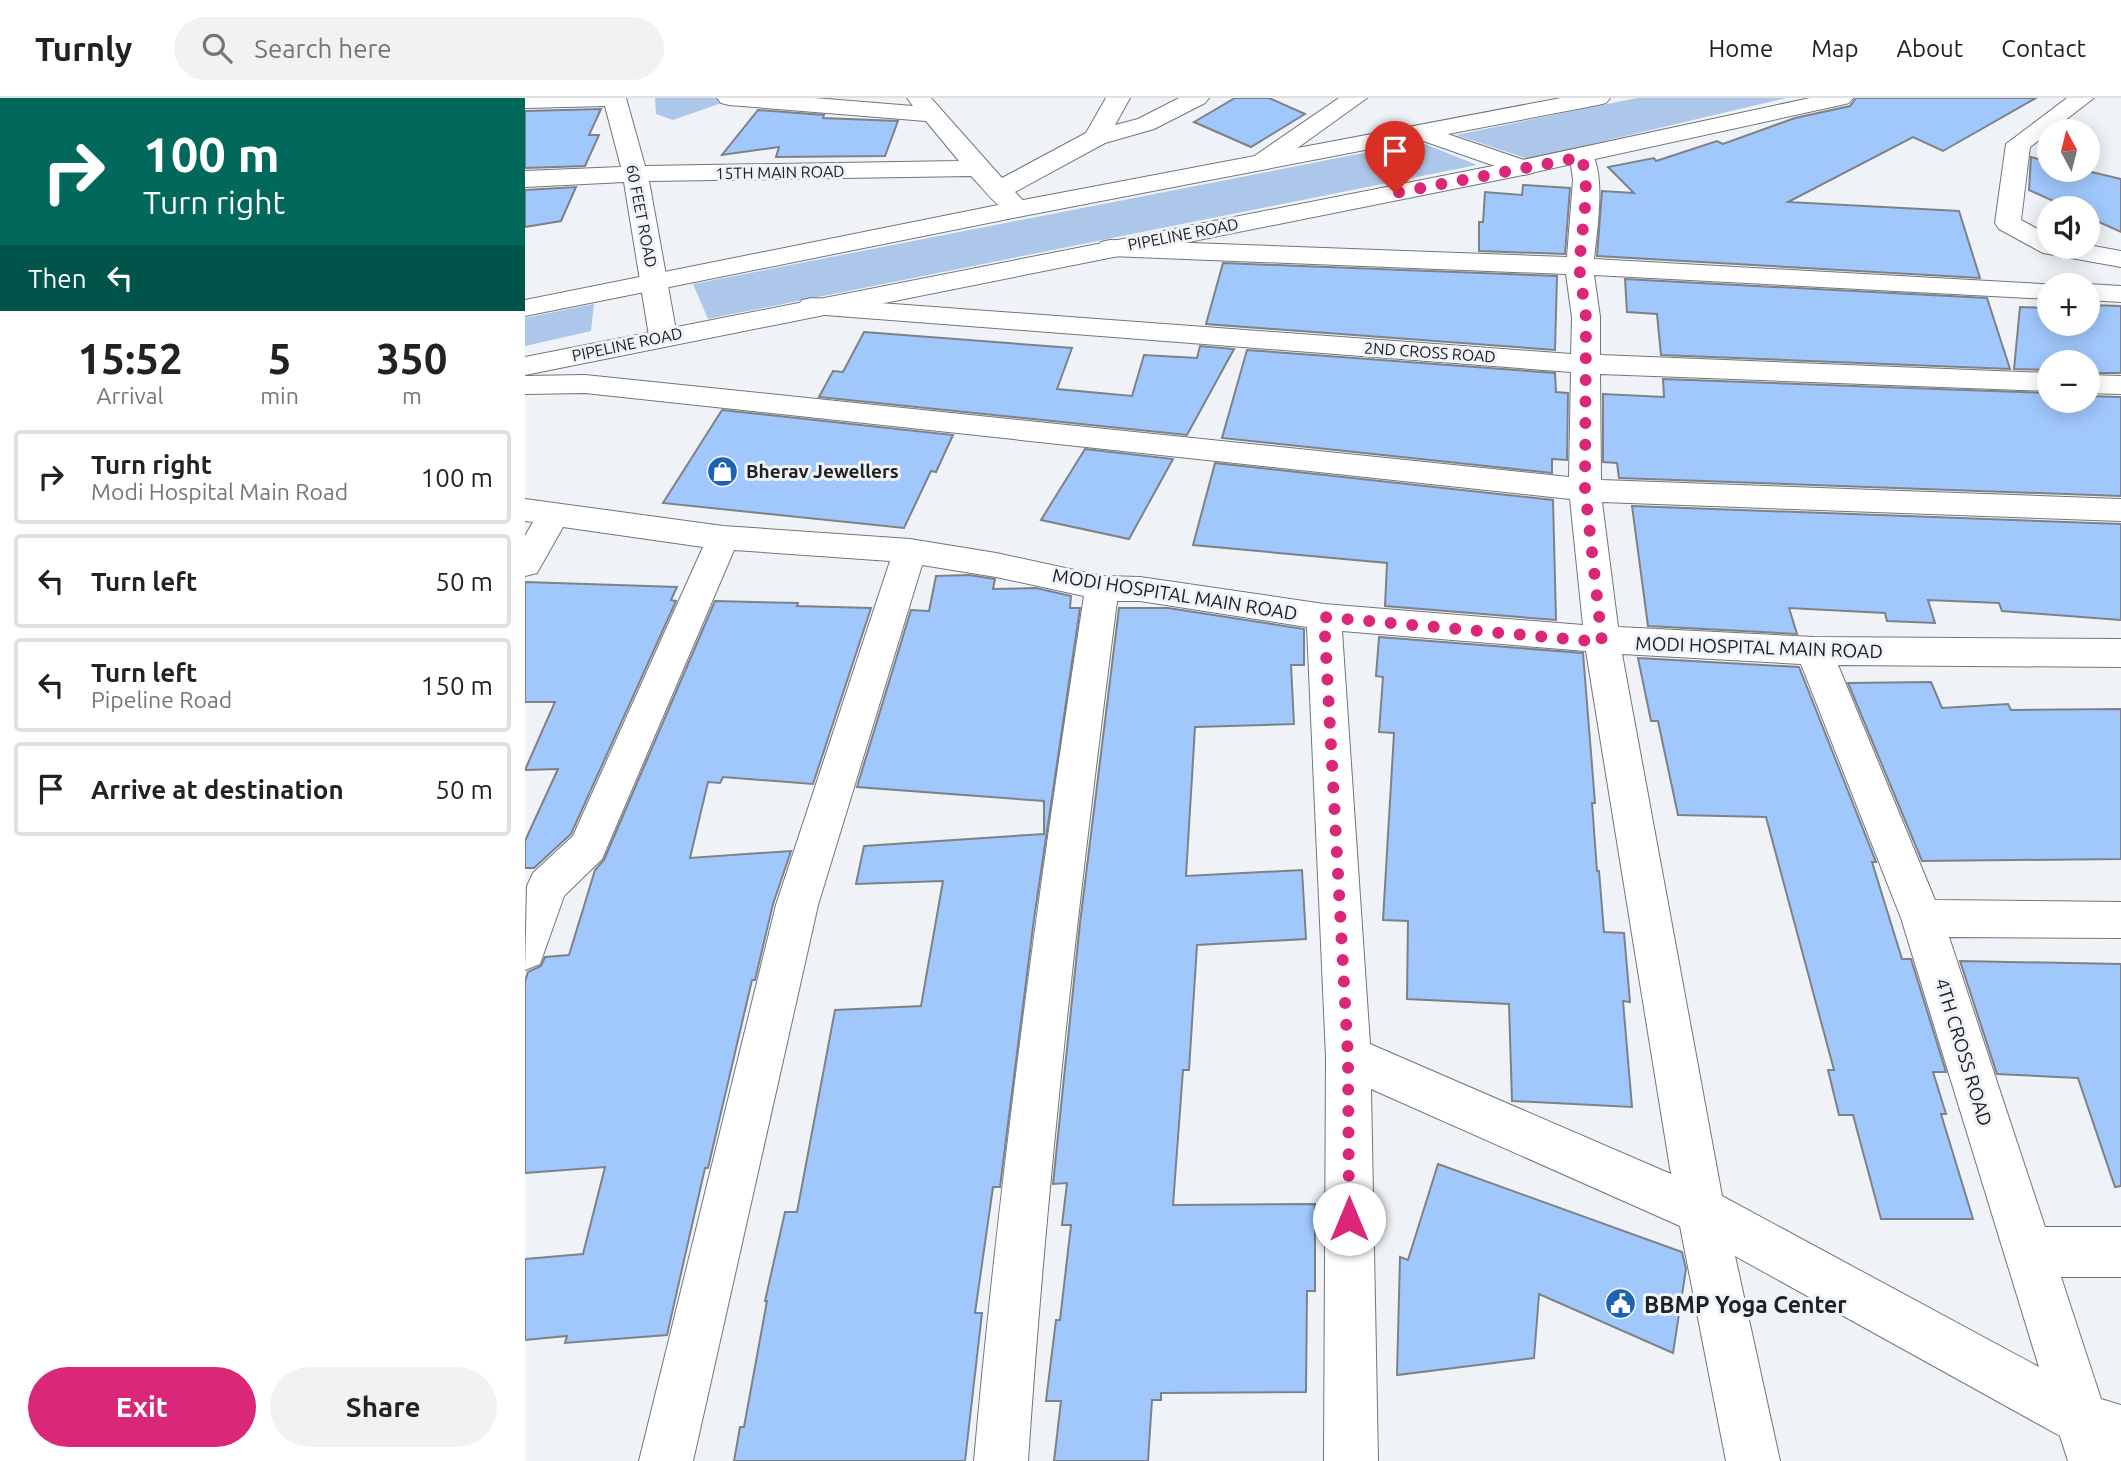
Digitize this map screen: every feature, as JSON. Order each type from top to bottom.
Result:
[{"type":"street","points":[[729,98],[926,106],[978,169],[1001,189],[1018,209]]},
{"type":"street","points":[[1096,138],[1118,98]]},
{"type":"street","points":[[1001,189],[1096,138],[1146,124],[1197,98]]},
{"type":"street","points":[[1262,162],[1355,98]]},
{"type":"street","points":[[525,308],[1018,209],[1598,98]]},
{"type":"street","name":"PIPELINE ROAD","points":[[525,366],[812,306],[1582,157],[1840,98]]},
{"type":"street","points":[[2037,239],[2008,223],[2018,144],[2082,98]]},
{"type":"street","points":[[525,101],[614,99]]},
{"type":"street","name":"60 FEET ROAD","points":[[614,99],[635,174],[663,336]]},
{"type":"street","points":[[1421,132],[1524,168]]},
{"type":"street","points":[[1582,157],[1586,194],[1579,266],[1586,317],[1585,489],[1602,642],[1701,1212],[1753,1461]]},
{"type":"street","name":"15TH MAIN ROAD","points":[[525,179],[635,174],[978,169]]},
{"type":"street","points":[[1110,248],[1579,266],[2037,289]]},
{"type":"street","points":[[2100,255],[2121,259]]},
{"type":"street","points":[[2100,293],[2121,294]]},
{"type":"street","name":"2ND CROSS ROAD","points":[[812,306],[1587,364],[2037,382]]},
{"type":"street","points":[[525,385],[585,384],[1585,489],[2121,510]]},
{"type":"street","points":[[2100,384],[2121,385]]},
{"type":"street","points":[[525,564],[539,512]]},
{"type":"street","name":"MODI HOSPITAL MAIN ROAD","points":[[539,512],[723,538],[910,551],[996,565],[1102,588],[1140,589],[1324,617],[1602,642],[1814,651],[2121,653]]},
{"type":"street","points":[[525,951],[536,886],[588,847],[723,538]]},
{"type":"street","points":[[666,1461],[797,905],[910,551]]},
{"type":"street","points":[[1001,1461],[1011,1322],[1067,825],[1102,588]]},
{"type":"street","points":[[1324,617],[1348,1057],[1351,1461]]},
{"type":"street","name":"4TH CROSS ROAD","points":[[1814,651],[1922,918],[2095,1461]]},
{"type":"street","points":[[1922,918],[2121,920]]},
{"type":"street","points":[[1348,1057],[1701,1212],[2079,1417],[2121,1432]]},
{"type":"street","points":[[2027,1252],[2121,1252]]},
{"type":"shaded area","points":[[655,98],[736,98],[673,120],[656,114]]},
{"type":"shaded area","points":[[1637,98],[1786,98],[1528,159],[1456,135]]},
{"type":"shaded area","points":[[1420,142],[1477,165],[708,319],[693,284]]},
{"type":"shaded area","points":[[594,304],[591,331],[525,346],[525,318]]},
{"type":"building","points":[[1235,98],[1269,98],[1305,114],[1251,147],[1194,122]]},
{"type":"building","points":[[1856,98],[2036,98],[1943,151],[1913,137],[1788,202],[1959,211],[1980,278],[1597,256],[1602,191],[1634,193],[1608,167],[1654,158],[1656,161],[1717,141],[1723,144],[1795,118],[1850,106]]},
{"type":"building","points":[[601,109],[589,135],[599,135],[585,166],[525,168],[525,111]]},
{"type":"building","points":[[758,110],[824,115],[823,118],[898,121],[885,156],[776,157],[779,147],[722,155]]},
{"type":"building","points":[[2031,157],[2037,159],[2037,182],[2100,182],[2100,174],[2121,179],[2121,232],[2100,222],[2100,196],[2042,196],[2029,190]]},
{"type":"building","points":[[1523,185],[1570,188],[1565,254],[1479,251],[1479,222],[1483,222],[1485,192],[1522,195]]},
{"type":"building","points":[[576,187],[561,221],[525,227],[525,190]]},
{"type":"building","points":[[1223,263],[1557,276],[1555,350],[1206,324]]},
{"type":"building","points":[[1625,279],[1987,298],[2010,369],[1661,355],[1657,314],[1627,312]]},
{"type":"building","points":[[2100,305],[2121,306],[2121,373],[2100,373],[2100,350],[2037,350],[2037,370],[2014,369],[2020,307],[2037,308],[2037,336],[2100,336]]},
{"type":"building","points":[[864,332],[1072,348],[1057,389],[1132,396],[1144,355],[1197,358],[1200,346],[1234,349],[1187,435],[819,397],[833,371],[843,372]]},
{"type":"building","points":[[1247,350],[1555,373],[1556,392],[1568,393],[1567,460],[1552,459],[1552,473],[1222,438]]},
{"type":"building","points":[[1663,379],[2037,393],[2037,413],[2100,413],[2100,396],[2121,397],[2121,496],[1619,478],[1617,463],[1603,462],[1603,394],[1664,397]]},
{"type":"building","points":[[722,410],[953,435],[936,472],[931,471],[904,528],[663,503]]},
{"type":"building","points":[[1085,449],[1173,459],[1129,539],[1041,520]]},
{"type":"building","points":[[1215,463],[1553,500],[1556,620],[1385,606],[1387,563],[1193,545]]},
{"type":"building","points":[[1632,506],[2121,524],[2121,620],[2002,611],[1999,603],[1928,600],[1935,623],[1887,621],[1885,613],[1789,608],[1797,634],[1648,626]]},
{"type":"building","points":[[969,575],[995,579],[993,589],[1036,588],[1071,596],[1070,608],[1080,608],[1034,919],[1000,1187],[993,1187],[975,1313],[982,1313],[965,1461],[734,1461],[740,1427],[744,1427],[765,1301],[785,1212],[797,1212],[835,1010],[921,1006],[943,881],[856,884],[864,846],[1044,834],[1044,801],[857,787],[911,610],[929,611],[936,576]]},
{"type":"building","points":[[525,582],[677,587],[671,600],[676,601],[571,834],[534,868],[525,868],[525,841],[558,769],[525,770],[555,702],[525,702]]},
{"type":"building","points":[[715,601],[871,608],[813,784],[723,777],[720,783],[708,782],[690,858],[791,851],[773,904],[755,980],[752,980],[667,1335],[565,1343],[567,1336],[525,1340],[525,1259],[583,1254],[605,1167],[525,1173],[525,981],[528,972],[541,966],[545,957],[569,955],[595,870],[604,860]]},
{"type":"building","points":[[1119,608],[1168,608],[1304,629],[1304,665],[1291,665],[1294,724],[1195,727],[1186,876],[1302,870],[1306,939],[1197,945],[1189,1070],[1183,1070],[1173,1205],[1315,1204],[1315,1291],[1307,1291],[1306,1392],[1161,1393],[1161,1400],[1152,1400],[1148,1461],[1054,1461],[1061,1401],[1046,1401],[1056,1320],[1060,1320],[1071,1225],[1062,1225],[1067,1183],[1053,1184],[1080,923]]},
{"type":"building","points":[[1379,637],[1583,653],[1595,803],[1592,803],[1597,871],[1604,932],[1624,933],[1630,1002],[1623,1001],[1632,1107],[1512,1101],[1509,1004],[1407,999],[1408,921],[1383,920],[1394,733],[1379,732],[1383,677],[1376,676]]},
{"type":"building","points":[[1638,658],[1799,667],[1876,862],[1872,862],[1902,959],[1911,959],[1946,1072],[1933,1072],[1946,1114],[1941,1114],[1973,1219],[1881,1219],[1853,1115],[1839,1115],[1828,1070],[1834,1070],[1766,817],[1678,815],[1658,721],[1651,721]]},
{"type":"building","points":[[1931,682],[1942,708],[2008,704],[2011,710],[2121,709],[2121,859],[1922,861],[1848,683]]},
{"type":"building","points":[[1960,961],[2121,964],[2121,1186],[2115,1187],[2078,1078],[1997,1074]]},
{"type":"building","name":"BBMP Yoga Center","points":[[1438,1164],[1682,1252],[1686,1269],[1673,1353],[1539,1294],[1534,1358],[1397,1375],[1400,1257],[1408,1260]]},
{"type":"place","name":"Bherav Jewellers","points":[[723,471]]},
{"type":"place","name":"BBMP Yoga Center","points":[[1621,1304]]},
{"type":"route","points":[[1349,1219],[1348,1057],[1324,617],[1602,642],[1585,489],[1586,317],[1579,266],[1584,234],[1586,180],[1582,157],[1395,193]]}]
